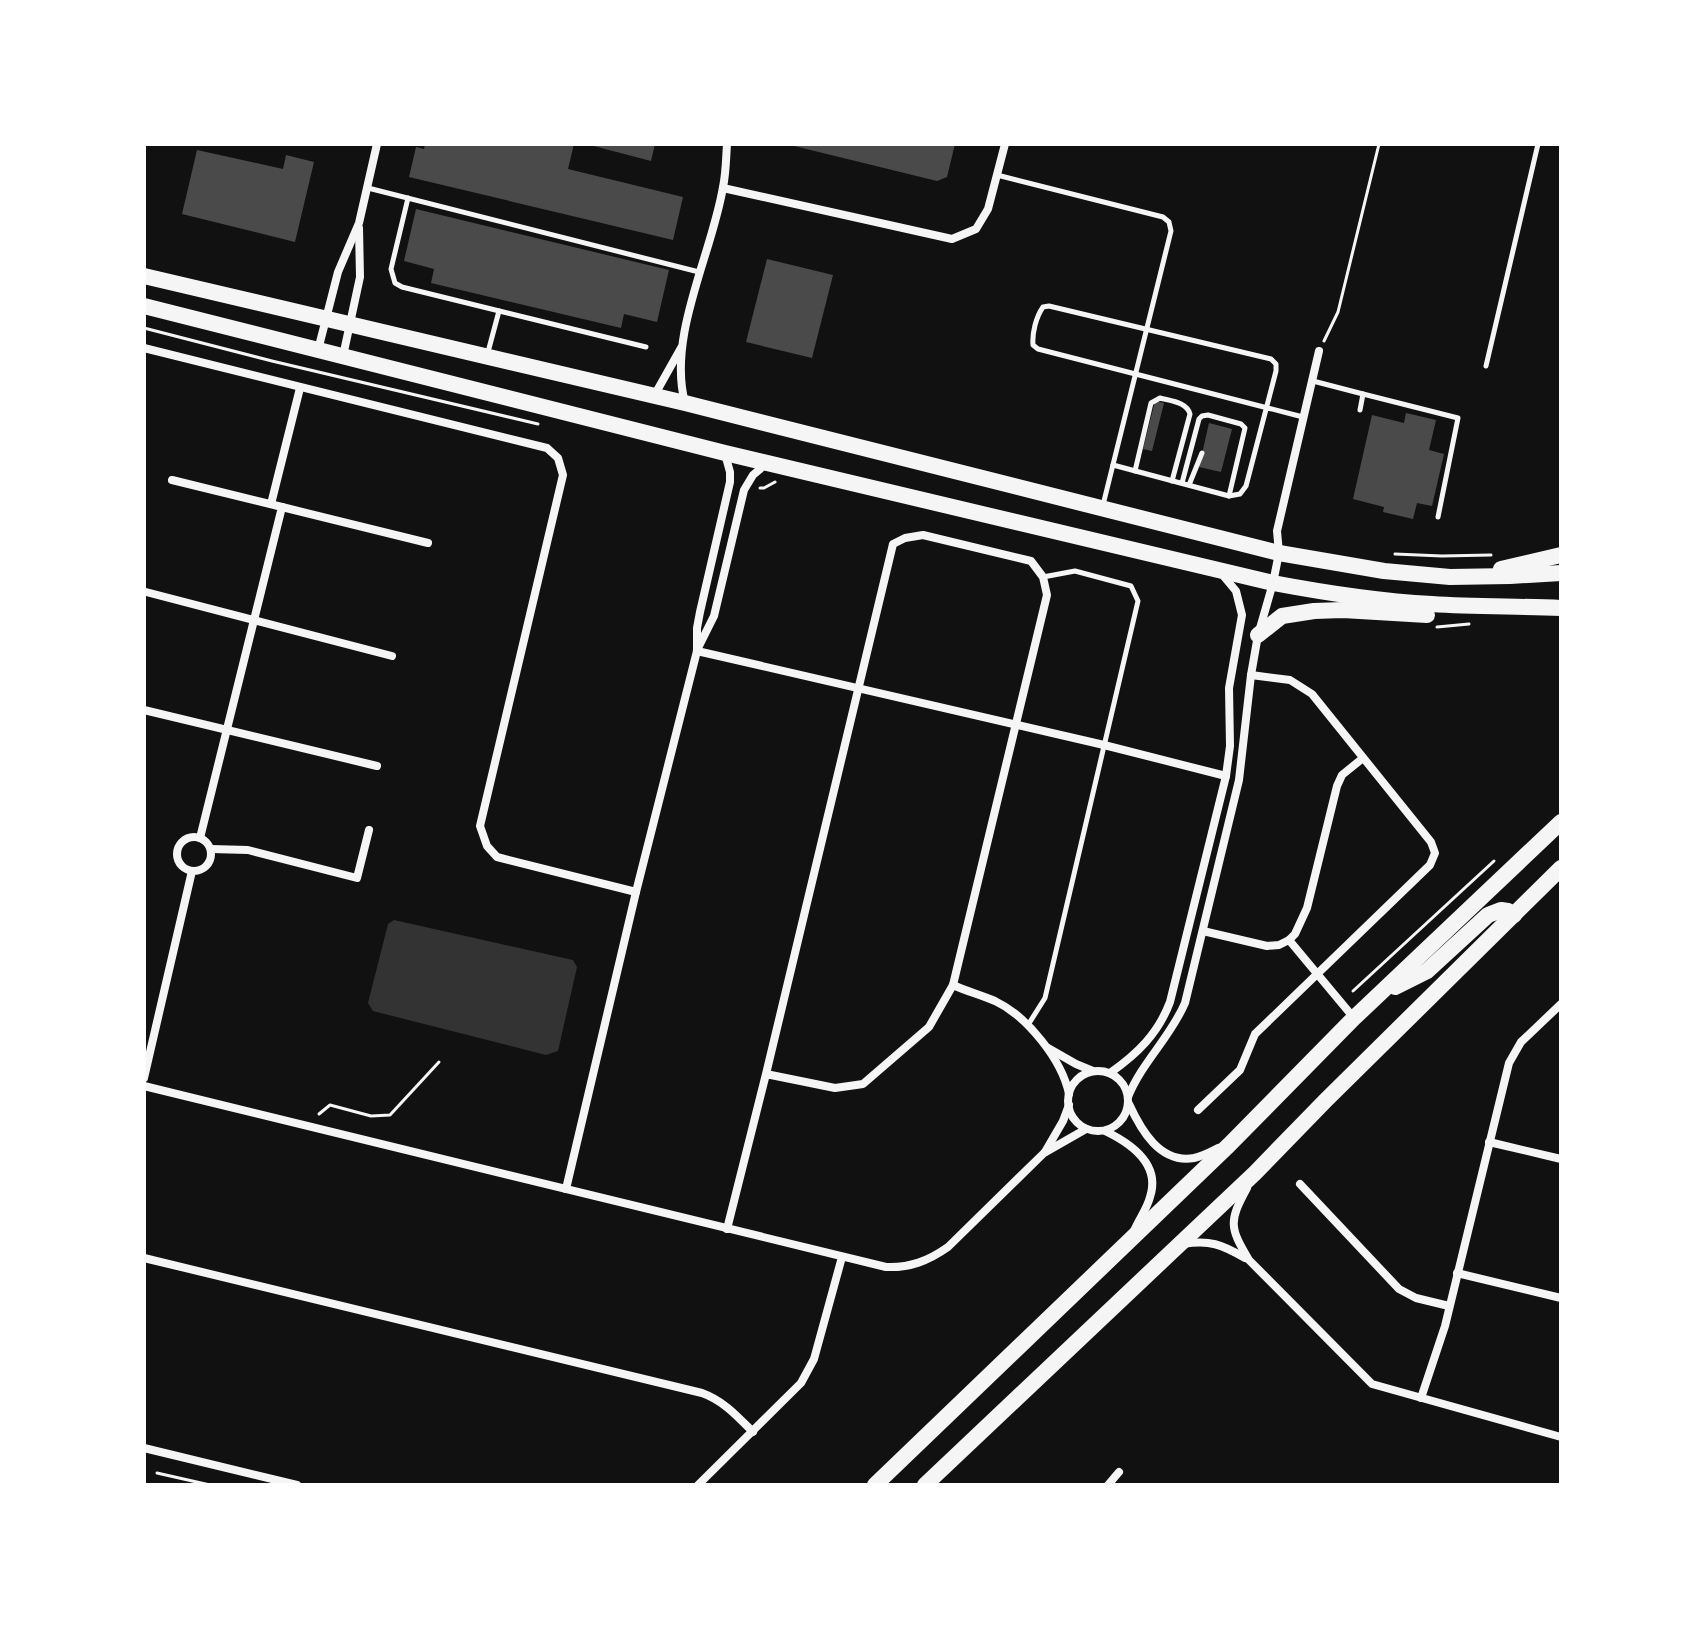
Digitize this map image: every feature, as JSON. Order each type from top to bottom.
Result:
[{"type":"main road","points":[[144,276],[685,403],[1279,553],[1384,571],[1465,578],[1561,573]]},
{"type":"main road","points":[[144,306],[725,453],[1273,583],[1344,596],[1423,604],[1561,608]]},
{"type":"main road","points":[[1465,578],[1561,555]]},
{"type":"main road","points":[[1258,635],[1274,621],[1291,614],[1343,610],[1439,615],[1471,606]]},
{"type":"main road","points":[[875,1485],[1229,1145],[1354,1018],[1561,822]]},
{"type":"main road","points":[[925,1485],[1255,1173],[1561,868]]},
{"type":"main road","points":[[1382,993],[1427,971],[1488,915],[1501,910],[1514,915]]},
{"type":"main road","points":[[914,1485],[946,1464]]},
{"type":"street","points":[[318,350],[338,272],[359,223],[377,144]]},
{"type":"street","points":[[654,396],[681,347],[723,188],[727,144]]},
{"type":"street","points":[[723,188],[952,239],[976,229],[988,209],[1005,144]]},
{"type":"street","points":[[343,356],[360,277],[359,223]]},
{"type":"street","points":[[681,347],[681,387],[685,403]]},
{"type":"street","points":[[144,348],[547,448],[558,458],[563,475],[480,826],[487,846],[497,857],[636,892]]},
{"type":"street","points":[[953,985],[998,1002],[1028,1025],[1048,1047],[1064,1077],[1072,1115],[1078,1123],[1086,1129],[1105,1131],[1121,1121],[1135,1079],[1181,1012],[1203,931],[1239,780],[1258,635],[1279,553],[1277,531],[1319,351]]},
{"type":"street","points":[[271,504],[300,388]]},
{"type":"street","points":[[697,651],[700,612],[730,482],[725,453]]},
{"type":"street","points":[[566,1189],[697,651],[714,616],[744,490],[753,475],[767,463]]},
{"type":"street","points":[[172,480],[428,543]]},
{"type":"street","points":[[200,838],[282,507]]},
{"type":"street","points":[[727,1229],[893,544],[923,535],[1031,561],[1043,577],[1047,595],[953,985],[929,1027],[863,1084],[835,1088],[766,1074]]},
{"type":"street","points":[[1110,1073],[1137,1052],[1165,1016],[1226,776],[1230,746],[1229,688],[1242,615],[1236,591],[1218,570]]},
{"type":"street","points":[[146,592],[392,656]]},
{"type":"street","points":[[697,651],[1226,776]]},
{"type":"street","points":[[1198,1110],[1240,1070],[1255,1034],[1430,865],[1435,853],[1431,842],[1312,694],[1290,680],[1251,675]]},
{"type":"street","points":[[144,710],[377,766]]},
{"type":"street","points":[[1203,931],[1267,946],[1279,945],[1295,934],[1307,908],[1337,786],[1342,775],[1363,758]]},
{"type":"street","points":[[211,849],[248,850],[357,878],[369,830]]},
{"type":"street","points":[[189,838],[200,838],[211,849],[211,859],[206,867],[192,871],[184,867],[178,858],[178,849],[189,838]]},
{"type":"street","points":[[144,1078],[192,871]]},
{"type":"street","points":[[1289,940],[1354,1018]]},
{"type":"street","points":[[1421,1398],[1445,1326],[1509,1063],[1521,1042],[1561,1004]]},
{"type":"street","points":[[1553,1012],[1561,1018]]},
{"type":"street","points":[[1048,1047],[1076,1064],[1110,1073],[1119,1079],[1144,1133],[1170,1156],[1192,1158],[1229,1145]]},
{"type":"street","points":[[1069,1095],[1078,1079],[1094,1071]]},
{"type":"street","points":[[144,1086],[886,1267],[912,1266],[948,1247],[1044,1153],[1086,1129]]},
{"type":"street","points":[[1044,1153],[1069,1105]]},
{"type":"street","points":[[1105,1131],[1121,1138],[1141,1155],[1152,1175],[1151,1196],[1131,1239]]},
{"type":"street","points":[[1489,1142],[1561,1159]]},
{"type":"street","points":[[1255,1173],[1233,1216],[1238,1243],[1249,1260],[1372,1384],[1561,1437]]},
{"type":"street","points":[[1300,1184],[1399,1289],[1416,1298],[1449,1306]]},
{"type":"street","points":[[1179,1245],[1208,1242],[1249,1260]]},
{"type":"street","points":[[698,1485],[792,1394],[808,1372],[820,1340],[842,1257]]},
{"type":"street","points":[[144,1258],[702,1393],[721,1401],[753,1432]]},
{"type":"street","points":[[1457,1273],[1561,1298]]},
{"type":"street","points":[[144,1448],[297,1485]]},
{"type":"street","points":[[1108,1485],[1119,1472]]},
{"type":"lane","points":[[1486,366],[1538,144]]},
{"type":"lane","points":[[996,175],[1163,217],[1169,222],[1171,231],[1101,509]]},
{"type":"lane","points":[[367,187],[701,273]]},
{"type":"lane","points":[[408,198],[391,269],[395,283],[646,347]]},
{"type":"lane","points":[[1113,465],[1229,496],[1240,494],[1246,486],[1267,407],[1276,371],[1276,364],[1271,359],[1043,307],[1038,314],[1033,339],[1033,345],[1038,349],[1267,407],[1303,417]]},
{"type":"lane","points":[[487,357],[499,311]]},
{"type":"lane","points":[[1312,381],[1458,418],[1438,517]]},
{"type":"lane","points":[[1360,410],[1363,394]]},
{"type":"lane","points":[[1135,471],[1151,403],[1160,398],[1182,404],[1190,414],[1172,481]]},
{"type":"lane","points":[[1186,484],[1199,419],[1208,415],[1241,424],[1245,428],[1229,496]]},
{"type":"lane","points":[[1186,484],[1202,453]]},
{"type":"lane","points":[[1028,1025],[1045,998],[1138,601],[1131,586],[1075,571],[1043,577]]},
{"type":"path","points":[[1319,351],[1338,312],[1379,144]]},
{"type":"path","points":[[144,328],[538,424]]},
{"type":"path","points":[[1384,553],[1442,556],[1501,554]]},
{"type":"path","points":[[319,1114],[330,1105],[371,1116],[390,1115],[439,1062]]},
{"type":"path","points":[[157,1473],[210,1485]]},
{"type":"shaded area","points":[[394,920],[573,960],[577,967],[558,1051],[546,1055],[373,1011],[368,1003],[388,924]]},
{"type":"building","points":[[425,144],[574,144],[568,169],[683,197],[673,240],[409,177],[416,147],[424,149]]},
{"type":"building","points":[[586,144],[655,144],[651,161]]},
{"type":"building","points":[[786,144],[955,144],[947,177],[937,181]]},
{"type":"building","points":[[197,150],[283,169],[286,155],[314,162],[295,242],[182,214]]},
{"type":"building","points":[[416,209],[669,270],[657,322],[624,314],[621,328],[431,283],[434,269],[404,261]]},
{"type":"building","points":[[767,259],[833,275],[812,358],[746,342]]},
{"type":"building","points":[[1155,401],[1164,403],[1152,451],[1143,449]]},
{"type":"building","points":[[1406,413],[1436,420],[1429,450],[1444,454],[1432,506],[1417,503],[1413,519],[1383,512],[1384,507],[1353,499],[1372,415],[1404,423]]},
{"type":"building","points":[[1209,423],[1232,429],[1221,472],[1199,467]]}]
